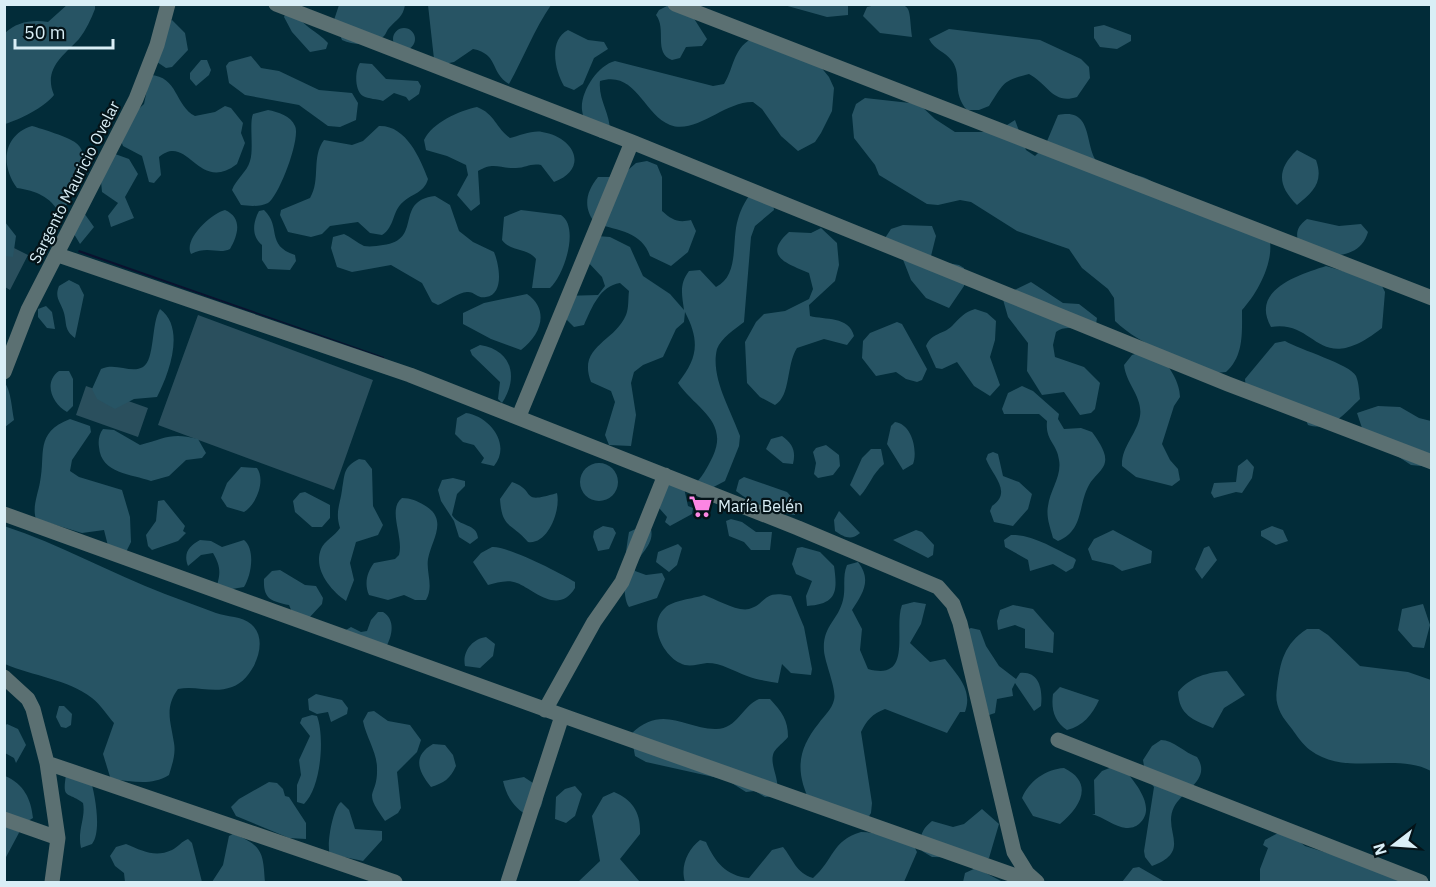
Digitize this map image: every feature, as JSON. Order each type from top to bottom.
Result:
[{"type":"street","name":"Sargento Mauricio Ovelar","points":[[4,372],[28,310],[136,99],[157,45],[168,4]]},
{"type":"street","points":[[276,4],[632,142],[1228,384],[1431,462]]},
{"type":"street","points":[[675,4],[1291,241],[1431,298]]},
{"type":"street","points":[[519,416],[632,142]]},
{"type":"street","points":[[58,255],[281,330],[519,416],[928,580],[946,593],[960,623],[1011,844],[1019,863],[1036,882]]},
{"type":"street","points":[[545,710],[594,622],[622,582],[665,475]]},
{"type":"street","points":[[4,514],[545,710],[1036,882]]},
{"type":"street","points":[[4,677],[28,699],[47,763],[58,838],[52,882]]},
{"type":"street","points":[[508,882],[562,716]]},
{"type":"street","points":[[1058,740],[1421,882]]},
{"type":"street","points":[[47,763],[395,882]]},
{"type":"street","points":[[4,819],[58,838]]},
{"type":"shaded area","points":[[68,4],[95,5],[95,9],[82,36],[61,57],[53,70],[51,86],[54,95],[45,104],[5,124],[5,33],[25,22],[48,22]]},
{"type":"shaded area","points":[[339,5],[405,5],[401,15],[384,36],[375,42],[358,44],[342,40],[334,20]]},
{"type":"shaded area","points":[[428,5],[551,5],[509,84],[499,75],[491,59],[481,51],[473,49],[454,62],[444,64],[434,59]]},
{"type":"shaded area","points":[[669,5],[693,17],[707,39],[702,46],[686,47],[680,58],[672,60],[663,52],[659,21],[656,15],[659,10]]},
{"type":"shaded area","points":[[784,5],[848,5],[848,15],[827,17]]},
{"type":"shaded area","points":[[903,5],[907,8],[912,37],[880,33],[863,16],[867,7]]},
{"type":"shaded area","points":[[286,12],[296,14],[324,39],[328,43],[326,49],[310,52],[292,32],[284,17]]},
{"type":"shaded area","points":[[172,20],[185,33],[188,50],[172,67],[166,68],[157,62],[168,23]]},
{"type":"shaded area","points":[[1104,25],[1131,35],[1131,41],[1117,49],[1100,47],[1094,38],[1094,27]]},
{"type":"shaded area","points":[[404,28],[412,31],[415,39],[412,47],[404,50],[396,47],[393,39],[396,31]]},
{"type":"shaded area","points":[[949,29],[1040,40],[1081,59],[1089,67],[1090,78],[1077,97],[1069,99],[1056,96],[1029,74],[1004,84],[989,106],[979,110],[967,110],[959,97],[957,72],[952,61],[929,39]]},
{"type":"shaded area","points":[[568,30],[588,40],[604,42],[608,49],[594,58],[583,84],[574,90],[564,86],[555,56],[558,41]]},
{"type":"shaded area","points":[[751,39],[815,60],[829,77],[834,88],[832,111],[815,142],[798,151],[781,136],[762,109],[753,102],[742,103],[690,125],[680,127],[670,125],[653,112],[631,87],[612,79],[600,81],[610,134],[600,138],[586,122],[582,110],[584,95],[591,80],[609,64],[615,61],[713,86],[724,84],[737,53]]},
{"type":"shaded area","points":[[251,56],[261,68],[279,71],[319,90],[352,93],[358,103],[356,120],[340,127],[328,126],[299,105],[245,95],[229,83],[226,66],[229,62]]},
{"type":"shaded area","points":[[201,60],[207,60],[211,70],[209,75],[196,86],[190,79],[190,73]]},
{"type":"shaded area","points":[[360,63],[372,64],[386,79],[418,81],[421,86],[419,94],[409,101],[406,97],[394,93],[383,101],[363,96],[356,80]]},
{"type":"shaded area","points":[[150,75],[166,80],[183,106],[195,116],[215,112],[225,106],[231,108],[243,123],[241,133],[245,143],[237,164],[224,171],[212,172],[178,152],[169,151],[159,157],[161,175],[154,183],[149,182],[142,156],[123,146],[121,141],[132,115],[144,104]]},
{"type":"shaded area","points":[[865,98],[919,104],[935,119],[955,132],[996,132],[1015,120],[1026,150],[1035,156],[1045,146],[1058,115],[1071,114],[1084,124],[1092,153],[1103,167],[1147,179],[1174,197],[1270,242],[1269,260],[1263,278],[1242,310],[1241,343],[1232,366],[1226,372],[1215,373],[1137,338],[1115,321],[1114,298],[1108,289],[1082,268],[1069,249],[1017,231],[971,202],[960,200],[938,205],[927,204],[879,175],[875,165],[854,138],[852,115],[856,104]]},
{"type":"shaded area","points":[[477,107],[488,113],[510,138],[538,132],[553,135],[562,140],[574,154],[572,169],[554,182],[541,165],[516,168],[488,166],[478,171],[480,204],[471,211],[457,195],[468,175],[466,165],[426,150],[424,140],[447,118]]},
{"type":"shaded area","points":[[268,110],[284,115],[295,126],[292,154],[278,190],[268,203],[258,206],[241,205],[232,190],[250,161],[253,114]]},
{"type":"shaded area","points":[[32,126],[68,138],[82,150],[84,159],[80,179],[71,199],[60,214],[42,195],[17,188],[8,170],[7,152],[10,144],[22,130]]},
{"type":"shaded area","points":[[379,126],[397,131],[411,144],[428,179],[421,190],[399,206],[386,232],[382,235],[370,233],[358,222],[330,226],[322,234],[311,237],[288,232],[280,215],[281,210],[310,198],[315,184],[318,154],[324,140],[352,145],[363,141]]},
{"type":"shaded area","points":[[1297,150],[1316,160],[1319,174],[1316,186],[1297,205],[1286,191],[1282,178],[1285,164]]},
{"type":"shaded area","points":[[115,154],[129,159],[138,174],[125,197],[134,218],[111,227],[108,216],[118,203],[102,192],[101,181]]},
{"type":"shaded area","points":[[647,161],[657,165],[662,177],[662,211],[675,220],[691,220],[696,231],[688,252],[671,266],[650,256],[641,242],[628,233],[596,224],[587,207],[590,189],[598,177],[620,177],[636,163]]},
{"type":"shaded area","points":[[754,189],[772,199],[774,210],[755,226],[751,237],[744,322],[722,341],[717,349],[716,360],[716,371],[722,393],[740,436],[739,446],[725,481],[706,491],[692,487],[713,456],[717,444],[717,433],[708,416],[678,383],[690,365],[695,349],[693,332],[685,312],[684,322],[676,329],[663,357],[643,365],[634,372],[631,383],[636,415],[631,446],[609,445],[605,435],[615,402],[611,391],[591,382],[588,370],[589,360],[599,345],[621,324],[627,312],[629,291],[620,283],[607,288],[598,298],[584,325],[574,327],[566,319],[563,296],[598,295],[605,286],[602,277],[586,260],[597,236],[610,237],[630,247],[643,276],[670,294],[684,310],[682,285],[689,271],[700,270],[716,287],[724,282],[729,274],[738,219],[744,203]]},
{"type":"shaded area","points":[[435,196],[450,205],[459,231],[473,242],[494,252],[499,278],[492,295],[483,297],[465,292],[438,305],[432,302],[422,283],[391,265],[352,272],[337,267],[331,248],[333,237],[344,234],[366,246],[395,242],[403,236],[415,205],[422,199]]},
{"type":"shaded area","points":[[225,210],[231,213],[237,222],[237,233],[230,249],[226,251],[203,250],[191,254],[191,241],[195,234],[206,221]]},
{"type":"shaded area","points":[[264,210],[269,216],[280,246],[295,255],[296,261],[290,270],[268,269],[262,260],[262,245],[254,229],[259,211]]},
{"type":"shaded area","points":[[521,210],[561,215],[567,221],[570,240],[568,252],[560,273],[550,288],[532,288],[536,259],[533,255],[505,244],[502,240],[504,217]]},
{"type":"shaded area","points":[[84,213],[94,227],[80,244],[74,234]]},
{"type":"shaded area","points":[[1307,219],[1339,226],[1361,224],[1368,232],[1358,248],[1342,255],[1303,255],[1297,235],[1299,227]]},
{"type":"shaded area","points":[[5,222],[16,236],[13,257],[5,256]]},
{"type":"shaded area","points":[[903,225],[932,226],[936,236],[930,260],[964,268],[964,286],[949,308],[926,298],[911,280],[902,257],[885,238],[891,229]]},
{"type":"shaded area","points":[[821,228],[837,243],[839,265],[835,281],[809,305],[810,316],[842,322],[847,325],[854,336],[847,345],[824,339],[797,348],[784,395],[775,405],[760,397],[747,383],[745,342],[756,322],[764,314],[785,311],[809,299],[813,289],[809,273],[786,263],[778,254],[777,248],[789,232],[811,233]]},
{"type":"shaded area","points":[[4,243],[28,255],[10,290],[5,287]]},
{"type":"shaded area","points":[[79,250],[384,357],[384,358],[78,252]]},
{"type":"shaded area","points":[[1326,266],[1380,282],[1385,292],[1382,328],[1360,342],[1344,348],[1331,348],[1320,344],[1299,331],[1287,327],[1271,327],[1266,314],[1267,303],[1280,286],[1303,274]]},
{"type":"shaded area","points":[[69,280],[79,285],[84,295],[75,338],[67,329],[57,294],[59,286]]},
{"type":"shaded area","points":[[1031,282],[1063,303],[1079,304],[1097,318],[1096,324],[1088,332],[1067,328],[1056,332],[1053,345],[1055,357],[1084,367],[1100,383],[1095,409],[1091,413],[1080,415],[1064,392],[1042,395],[1027,371],[1028,343],[1008,317],[1002,296]]},
{"type":"shaded area","points":[[527,294],[539,307],[540,322],[534,337],[521,350],[491,339],[463,324],[463,313],[484,303]]},
{"type":"shaded area","points":[[46,306],[52,312],[55,329],[47,328],[38,317],[38,309]]},
{"type":"shaded area","points":[[160,309],[168,317],[174,339],[170,364],[157,397],[134,399],[115,409],[97,399],[92,389],[101,369],[112,367],[138,369],[147,363]]},
{"type":"shaded area","points":[[975,309],[987,313],[996,321],[995,340],[990,357],[1000,385],[990,396],[974,386],[957,362],[942,369],[936,368],[926,346],[931,338],[949,329],[965,314]]},
{"type":"shaded area","points":[[198,315],[373,380],[334,490],[158,425]]},
{"type":"shaded area","points":[[897,322],[902,324],[927,369],[922,380],[917,382],[906,379],[896,372],[876,376],[862,358],[863,341],[870,333]]},
{"type":"shaded area","points":[[1285,341],[1335,362],[1352,371],[1356,376],[1360,399],[1343,416],[1324,426],[1308,425],[1305,418],[1246,390],[1245,379],[1275,343]]},
{"type":"shaded area","points":[[480,345],[499,353],[506,359],[509,366],[510,384],[502,403],[498,399],[500,382],[472,355],[470,350]]},
{"type":"shaded area","points":[[1138,353],[1154,356],[1162,361],[1174,375],[1178,386],[1180,397],[1174,406],[1162,444],[1170,460],[1178,469],[1180,480],[1172,486],[1136,477],[1122,466],[1124,453],[1140,416],[1139,403],[1124,365],[1132,355]]},
{"type":"shaded area","points":[[59,371],[69,371],[73,379],[73,406],[67,412],[57,404],[51,393],[51,381]]},
{"type":"shaded area","points":[[5,383],[14,420],[5,427]]},
{"type":"shaded area","points":[[86,386],[148,408],[138,437],[76,415]]},
{"type":"shaded area","points":[[1022,386],[1033,391],[1059,414],[1058,419],[1064,429],[1081,428],[1092,432],[1105,454],[1104,465],[1089,485],[1076,524],[1066,537],[1058,541],[1053,538],[1048,510],[1049,500],[1059,472],[1059,460],[1049,438],[1047,421],[1039,414],[1004,414],[1002,409],[1008,393]]},
{"type":"shaded area","points":[[1378,406],[1400,407],[1419,418],[1431,421],[1431,467],[1411,465],[1364,434],[1357,413]]},
{"type":"shaded area","points":[[466,413],[483,419],[495,432],[500,449],[499,458],[494,466],[481,463],[484,458],[474,445],[463,442],[455,434],[457,418]]},
{"type":"shaded area","points":[[70,419],[90,426],[91,432],[72,460],[70,471],[79,477],[122,490],[130,517],[131,542],[126,552],[108,546],[104,530],[82,533],[36,519],[35,505],[46,438],[51,431]]},
{"type":"shaded area","points":[[895,422],[906,428],[915,452],[913,464],[903,470],[887,444],[891,426]]},
{"type":"shaded area","points":[[103,429],[114,430],[140,445],[175,436],[198,439],[206,453],[202,458],[186,460],[169,476],[151,481],[119,472],[105,463],[99,445]]},
{"type":"shaded area","points":[[782,436],[793,448],[793,464],[783,463],[766,449],[771,439]]},
{"type":"shaded area","points":[[826,445],[839,455],[840,466],[833,475],[818,478],[814,474],[816,463],[813,452],[816,448]]},
{"type":"shaded area","points":[[871,449],[881,449],[884,464],[860,496],[850,485],[862,458]]},
{"type":"shaded area","points":[[993,452],[998,454],[1003,476],[1019,482],[1032,494],[1028,509],[1013,526],[994,522],[990,511],[1001,495],[999,483],[986,459],[988,454]]},
{"type":"shaded area","points":[[359,459],[365,460],[372,469],[373,506],[383,525],[378,535],[356,542],[350,563],[354,580],[346,601],[324,578],[319,557],[322,546],[340,528],[338,513],[344,475],[347,468]]},
{"type":"shaded area","points":[[1247,459],[1254,467],[1252,478],[1242,493],[1236,492],[1214,498],[1211,493],[1214,483],[1236,482],[1238,466]]},
{"type":"shaded area","points":[[599,463],[613,468],[618,482],[613,496],[599,501],[585,496],[580,482],[585,468]]},
{"type":"shaded area","points":[[241,467],[257,468],[260,473],[260,486],[256,498],[244,512],[227,507],[221,498],[227,483]]},
{"type":"shaded area","points":[[744,477],[787,492],[798,504],[795,515],[764,507],[736,491],[739,480]]},
{"type":"shaded area","points":[[453,478],[465,481],[465,486],[457,494],[452,515],[477,533],[478,538],[470,544],[459,537],[454,521],[441,501],[438,490],[442,480]]},
{"type":"shaded area","points":[[659,479],[684,488],[688,506],[693,508],[692,514],[670,526],[665,522],[667,517],[652,500]]},
{"type":"shaded area","points":[[512,482],[525,489],[532,497],[557,493],[555,517],[542,538],[528,542],[505,521],[500,499]]},
{"type":"shaded area","points":[[305,492],[330,505],[330,518],[322,527],[312,527],[295,512],[293,501],[300,493]]},
{"type":"shaded area","points":[[402,498],[424,505],[436,517],[437,530],[428,559],[430,585],[426,600],[415,600],[404,595],[388,600],[369,595],[367,591],[367,578],[374,563],[395,559],[399,555],[396,509]]},
{"type":"shaded area","points":[[164,500],[185,526],[183,531],[186,533],[178,541],[152,550],[148,546],[146,535],[156,521],[158,501]]},
{"type":"shaded area","points":[[839,511],[860,533],[854,537],[848,537],[835,531],[834,520]]},
{"type":"shaded area","points":[[731,519],[742,522],[756,532],[772,532],[770,550],[751,550],[744,542],[729,536],[726,521]]},
{"type":"shaded area","points":[[4,526],[45,541],[165,594],[216,613],[243,619],[257,631],[259,649],[257,659],[253,668],[240,683],[218,690],[178,689],[170,709],[174,751],[169,775],[148,782],[111,780],[103,754],[114,723],[98,704],[72,686],[5,664]]},
{"type":"shaded area","points":[[603,526],[613,528],[616,533],[609,549],[598,551],[593,537],[594,531]]},
{"type":"shaded area","points":[[1272,526],[1283,530],[1288,541],[1276,545],[1261,536],[1261,531]]},
{"type":"shaded area","points":[[640,527],[651,529],[652,535],[648,546],[638,560],[635,571],[646,575],[662,573],[665,579],[657,598],[629,607],[624,582],[626,549],[629,532]]},
{"type":"shaded area","points":[[916,530],[922,532],[934,545],[933,555],[928,558],[893,540]]},
{"type":"shaded area","points":[[1113,530],[1152,551],[1151,563],[1122,571],[1113,565],[1092,560],[1088,549],[1094,539]]},
{"type":"shaded area","points":[[1011,535],[1035,539],[1074,558],[1076,560],[1073,568],[1066,572],[1053,564],[1030,571],[1028,560],[1005,547],[1004,540]]},
{"type":"shaded area","points":[[200,540],[211,541],[222,547],[244,540],[248,544],[251,563],[244,587],[226,590],[217,585],[219,569],[213,553],[201,555],[188,566],[186,557],[188,550]]},
{"type":"shaded area","points":[[678,544],[682,548],[677,565],[669,572],[656,562],[658,552]]},
{"type":"shaded area","points":[[1209,546],[1217,560],[1202,579],[1195,569],[1204,548]]},
{"type":"shaded area","points":[[492,547],[508,550],[546,566],[575,582],[575,588],[561,600],[553,600],[510,581],[488,585],[473,562],[481,553]]},
{"type":"shaded area","points":[[802,547],[820,552],[834,566],[835,590],[829,600],[824,603],[807,606],[806,596],[812,581],[796,574],[792,564],[797,548]]},
{"type":"shaded area","points":[[858,562],[865,575],[865,581],[852,610],[862,629],[860,650],[868,669],[882,671],[891,668],[897,661],[902,605],[914,602],[926,604],[921,624],[910,643],[930,662],[945,659],[959,677],[967,697],[965,712],[960,712],[947,733],[885,709],[873,715],[868,721],[861,732],[872,803],[871,813],[865,823],[811,804],[802,782],[801,771],[806,743],[834,700],[834,690],[824,651],[825,635],[841,607],[847,565]]},
{"type":"shaded area","points":[[280,570],[305,585],[316,586],[323,598],[322,604],[308,619],[292,612],[289,605],[277,602],[267,595],[264,579],[272,571]]},
{"type":"shaded area","points":[[775,594],[791,596],[804,627],[812,669],[811,675],[791,673],[782,664],[778,683],[751,677],[718,664],[687,665],[674,659],[659,638],[657,622],[660,615],[673,603],[704,595],[744,609],[755,607]]},
{"type":"shaded area","points":[[1423,604],[1430,625],[1424,648],[1413,647],[1398,630],[1402,609]]},
{"type":"shaded area","points":[[1013,605],[1033,609],[1054,633],[1053,653],[1025,648],[1025,629],[1015,625],[998,630],[997,621],[1000,610]]},
{"type":"shaded area","points":[[378,612],[383,612],[390,619],[391,633],[386,647],[346,630],[351,627],[361,632],[367,631],[371,620]]},
{"type":"shaded area","points":[[971,628],[980,630],[986,646],[999,666],[1016,679],[1020,673],[1036,678],[1041,693],[1041,706],[1034,711],[1015,683],[1012,689],[1013,696],[997,699],[995,713],[989,715],[966,630]]},
{"type":"shaded area","points":[[1307,629],[1319,629],[1328,635],[1360,666],[1408,672],[1431,680],[1431,771],[1402,764],[1339,762],[1324,758],[1303,743],[1282,715],[1276,694],[1284,654],[1293,641]]},
{"type":"shaded area","points":[[486,637],[495,644],[493,656],[480,668],[465,666],[465,656],[469,647],[476,640]]},
{"type":"shaded area","points":[[1227,671],[1245,695],[1224,708],[1213,728],[1188,716],[1181,706],[1178,692],[1200,676]]},
{"type":"shaded area","points":[[1060,687],[1099,700],[1086,719],[1078,726],[1067,730],[1056,719],[1053,710],[1053,694]]},
{"type":"shaded area","points":[[316,694],[342,700],[348,708],[347,714],[331,722],[328,712],[317,714],[309,710],[308,699]]},
{"type":"shaded area","points":[[759,699],[770,699],[781,712],[787,726],[788,737],[775,750],[773,757],[777,784],[776,796],[765,797],[755,791],[746,792],[727,780],[646,762],[635,756],[631,734],[642,725],[663,719],[703,728],[723,728],[734,722],[753,702]]},
{"type":"shaded area","points":[[59,706],[64,706],[72,714],[71,725],[66,728],[61,727],[56,717]]},
{"type":"shaded area","points":[[374,711],[388,721],[410,725],[421,740],[417,752],[397,772],[401,808],[398,813],[385,821],[372,798],[377,778],[377,762],[363,721],[368,712]]},
{"type":"shaded area","points":[[317,716],[321,736],[320,762],[314,786],[304,804],[297,802],[297,785],[301,775],[299,760],[310,736],[300,723],[302,718]]},
{"type":"shaded area","points":[[7,724],[18,729],[26,745],[16,763],[14,758],[5,753],[5,726]]},
{"type":"shaded area","points":[[1161,740],[1170,742],[1197,757],[1201,765],[1201,772],[1199,778],[1174,807],[1171,824],[1174,847],[1171,854],[1152,866],[1145,857],[1144,851],[1154,787],[1146,778],[1143,760],[1152,746]]},
{"type":"shaded area","points":[[433,744],[445,745],[453,755],[456,766],[446,780],[431,787],[420,770],[419,764],[422,754]]},
{"type":"shaded area","points":[[1112,767],[1123,767],[1138,787],[1145,802],[1144,817],[1139,824],[1133,827],[1122,827],[1092,814],[1095,814],[1094,780],[1102,771]]},
{"type":"shaded area","points":[[1064,768],[1074,774],[1082,788],[1081,796],[1073,811],[1060,824],[1033,816],[1022,798],[1025,792],[1045,773]]},
{"type":"shaded area","points":[[66,775],[90,778],[94,793],[97,831],[92,844],[81,848],[83,803],[65,792]]},
{"type":"shaded area","points":[[5,776],[17,783],[28,798],[33,818],[28,821],[5,816]]},
{"type":"shaded area","points":[[524,777],[542,789],[541,806],[530,817],[512,802],[503,781]]},
{"type":"shaded area","points":[[269,782],[277,783],[283,789],[285,796],[289,797],[306,823],[306,839],[289,838],[236,816],[231,807],[239,799]]},
{"type":"shaded area","points":[[575,786],[582,794],[575,816],[566,823],[555,819],[556,797],[565,789]]},
{"type":"shaded area","points":[[614,792],[631,803],[639,820],[640,834],[620,859],[640,882],[578,882],[600,861],[592,816],[603,797]]},
{"type":"shaded area","points":[[341,802],[349,810],[355,829],[382,831],[382,840],[363,861],[330,854],[331,827],[335,811]]},
{"type":"shaded area","points":[[982,809],[999,824],[989,858],[932,857],[922,851],[922,834],[932,821],[953,827],[964,824]]},
{"type":"shaded area","points":[[5,823],[21,829],[5,859]]},
{"type":"shaded area","points":[[861,832],[912,842],[917,852],[904,882],[685,882],[686,858],[700,840],[706,842],[722,867],[741,877],[749,878],[772,850],[783,847],[799,869],[813,878],[844,840]]},
{"type":"shaded area","points":[[1280,832],[1291,835],[1305,846],[1421,882],[1260,882],[1260,869],[1268,848],[1263,845],[1265,840]]},
{"type":"shaded area","points":[[233,834],[250,842],[260,851],[265,882],[212,882],[223,865],[229,836]]},
{"type":"shaded area","points":[[188,839],[192,843],[202,882],[125,882],[124,873],[115,866],[110,856],[116,847],[126,844],[149,853],[160,853],[172,850]]},
{"type":"shaded area","points":[[1139,867],[1165,882],[1122,882],[1133,868]]},
{"type":"shaded area","points":[[976,868],[1003,882],[963,882],[965,873]]},
{"type":"place","name":"María Belén","points":[[700,506]]}]
